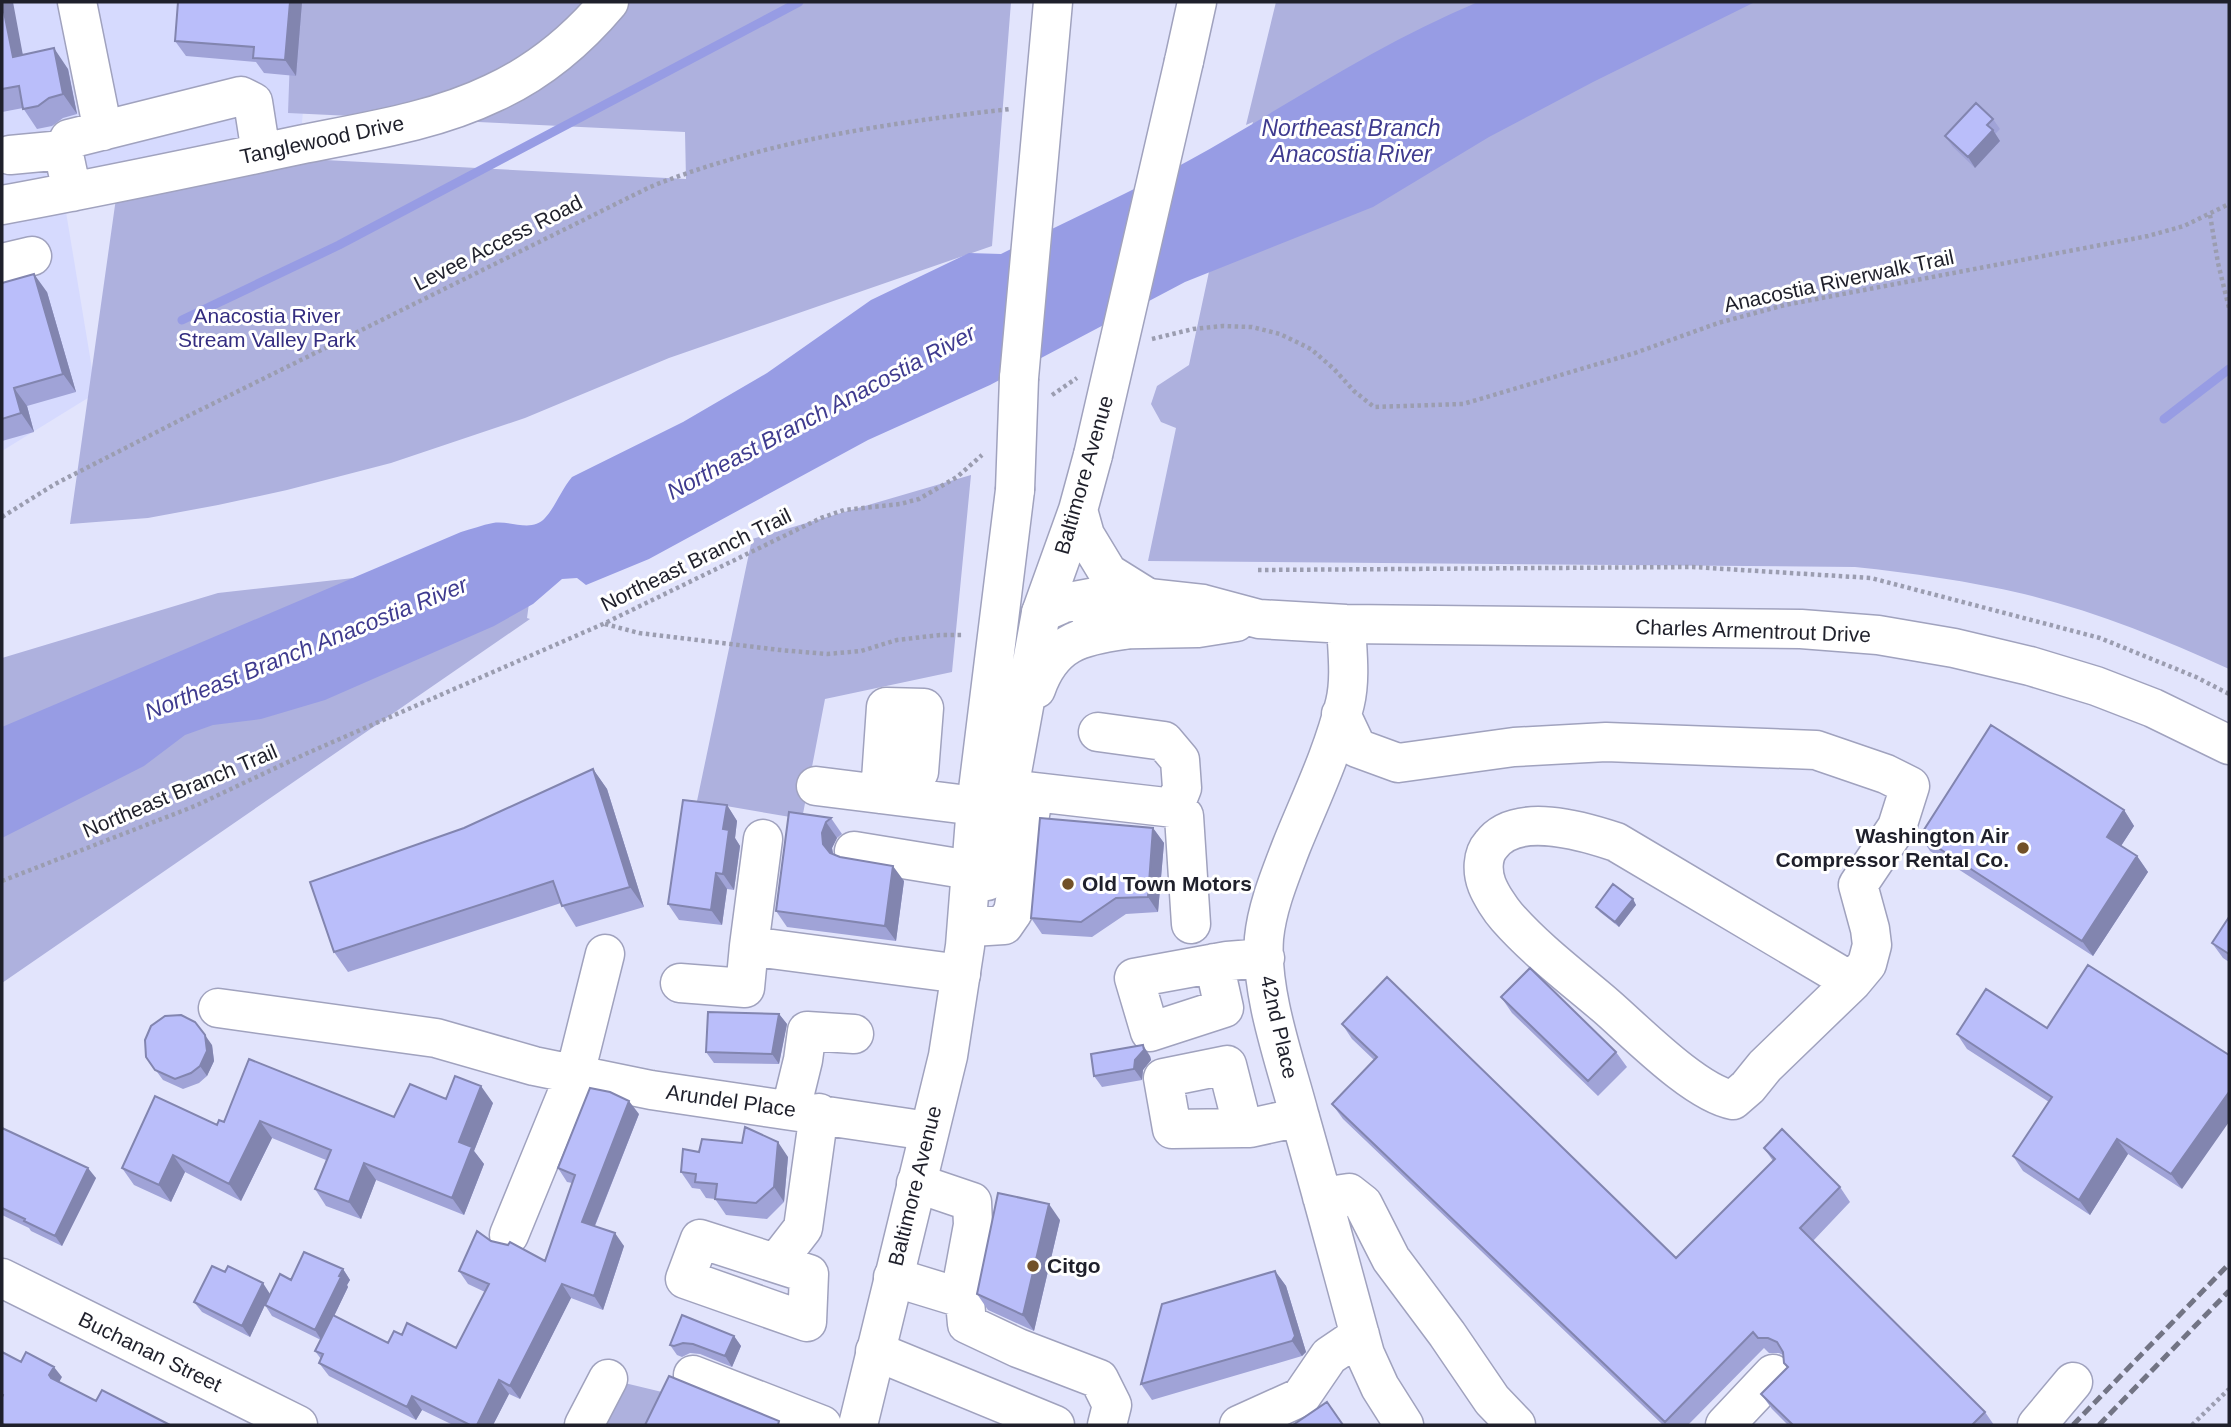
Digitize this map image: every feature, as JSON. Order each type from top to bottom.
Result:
[{"type":"street","name":"Tanglewood Drive","points":[[2,205],[393,125],[459,108],[494,93],[537,69],[569,45],[609,2]]},
{"type":"street","name":"Baltimore Avenue","points":[[858,1425],[948,1056],[966,949],[970,870],[1006,796],[988,698],[1015,490],[1019,378],[1053,2]]},
{"type":"street","name":"Baltimore Avenue","points":[[966,949],[998,849],[1041,613],[1078,510],[1093,455],[1197,2]]},
{"type":"street","points":[[79,5],[103,131]]},
{"type":"street","points":[[72,192],[63,150],[69,139],[241,96],[253,102],[261,153]]},
{"type":"street","points":[[10,155],[63,150]]},
{"type":"street","points":[[1078,510],[1085,535],[1108,573],[1148,598]]},
{"type":"street","points":[[988,698],[1006,647],[1024,624],[1041,613],[1023,596],[1013,581],[1008,554]]},
{"type":"street","name":"Charles Armentrout Drive","points":[[1041,613],[1064,603],[1096,597],[1148,598],[1203,604],[1259,619]]},
{"type":"street","name":"Charles Armentrout Drive","points":[[1041,613],[1074,630],[1198,628],[1259,619],[1346,624],[1788,628],[1878,635],[1954,648],[2070,678],[2153,708],[2229,745]]},
{"type":"street","name":"42nd Place","points":[[1346,624],[1348,660],[1345,701],[1271,904],[1264,938],[1265,958],[1272,1010],[1365,1354],[1380,1387],[1404,1425]]},
{"type":"street","points":[[1021,730],[1042,671],[1064,646],[1090,635],[1124,630]]},
{"type":"street","points":[[1341,714],[1357,748],[1398,763],[1514,747],[1606,742],[1816,750],[1886,774],[1910,786],[1897,827],[1858,885],[1872,945],[1867,964],[1852,982],[1765,1066],[1739,1097],[1733,1100],[1720,1098],[1684,1073],[1534,944],[1505,915],[1486,884],[1486,851],[1496,837],[1515,829],[1537,825],[1616,842],[1852,982]]},
{"type":"street","points":[[1098,732],[1164,741],[1180,760],[1182,788],[1174,808]]},
{"type":"street","points":[[816,786],[881,781],[1006,796],[1174,808],[1184,816],[1191,924]]},
{"type":"street","points":[[680,983],[745,988],[763,839]]},
{"type":"street","points":[[854,851],[970,870]]},
{"type":"street","points":[[749,946],[966,949]]},
{"type":"street","points":[[509,1235],[575,1074],[605,954]]},
{"type":"street","points":[[1214,963],[1265,958]]},
{"type":"street","name":"Arundel Place","points":[[218,1008],[436,1038],[534,1066],[651,1090],[928,1131]]},
{"type":"street","points":[[776,1263],[803,1228],[803,1060],[807,1031],[854,1034]]},
{"type":"street","points":[[1244,1128],[1300,1117]]},
{"type":"street","points":[[916,1183],[972,1202],[973,1225],[963,1279],[967,1324],[1018,1348],[1099,1379],[1112,1405],[1107,1425]]},
{"type":"street","points":[[1322,1197],[1349,1193],[1363,1203],[1391,1259],[1492,1400],[1516,1425]]},
{"type":"street","points":[[893,1277],[965,1299]]},
{"type":"street","name":"Buchanan Street","points":[[2,1278],[298,1425]]},
{"type":"street","points":[[1239,1425],[1301,1397],[1329,1356],[1360,1335]]},
{"type":"street","points":[[992,1399],[1018,1348]]},
{"type":"street","points":[[875,1351],[1055,1425]]},
{"type":"street","points":[[1725,1425],[1773,1374]]},
{"type":"street","points":[[693,1375],[822,1425]]},
{"type":"street","points":[[584,1425],[608,1379]]},
{"type":"street","points":[[2037,1425],[2073,1382]]},
{"type":"path","name":"Levee Access Road","points":[[2,517],[55,484],[190,415],[612,204],[688,171],[783,145],[930,118],[1015,108],[1043,114]]},
{"type":"path","name":"Anacostia Riverwalk Trail","points":[[1141,343],[1193,329],[1252,327],[1280,334],[1311,349],[1374,407],[1463,404],[1635,353],[1718,323],[1785,305],[2148,236],[2210,215],[2229,204]]},
{"type":"path","points":[[2210,215],[2229,308]]},
{"type":"path","points":[[1046,400],[1084,374]]},
{"type":"path","name":"Northeast Branch Trail","points":[[2,881],[183,811],[353,732],[603,624],[821,518],[844,510],[919,499],[957,477],[985,452]]},
{"type":"path","points":[[603,624],[639,633],[827,654],[861,651],[897,640],[940,635],[995,635]]},
{"type":"path","points":[[2192,1425],[2229,1389]]},
{"type":"shaded area","points":[[2,2],[313,2],[300,144],[63,194],[96,393],[2,451]]},
{"type":"green space","name":"Anacostia River Stream Valley Park","points":[[292,2],[1011,2],[992,246],[669,358],[525,418],[391,463],[218,505],[148,518],[70,524],[118,184],[306,159],[686,179],[685,132],[288,113]]},
{"type":"green space","points":[[1276,2],[2229,2],[2229,669],[2128,627],[2050,601],[1961,581],[1855,567],[1148,561],[1176,428],[1161,422],[1151,404],[1157,386],[1189,365],[1210,267],[1253,122],[1246,125]]},
{"type":"green space","points":[[971,475],[952,672],[825,699],[802,819],[697,801],[752,539]]},
{"type":"green space","points":[[535,558],[527,618],[530,619],[2,983],[2,658],[218,593]]},
{"type":"green space","points":[[608,1379],[800,1425],[584,1425]]},
{"type":"water","name":"Northeast Branch Anacostia River","points":[[1478,2],[1755,2],[1489,137],[1373,207],[1185,282],[990,385],[868,440],[649,559],[586,585],[577,578],[562,579],[533,604],[494,626],[325,700],[261,719],[213,725],[185,735],[144,766],[2,838],[2,727],[461,532],[493,523],[534,525],[549,513],[572,477],[683,422],[767,373],[871,300],[969,253],[1001,254],[1118,197],[1188,161],[1403,37]]},
{"type":"building","points":[[2,2],[13,57],[54,48],[63,94],[49,98],[38,106],[23,109],[19,86],[2,89]]},
{"type":"building","points":[[178,2],[290,2],[285,60],[253,58],[254,47],[175,41]]},
{"type":"building","points":[[1976,103],[1993,119],[1987,125],[1993,130],[1968,157],[1945,136]]},
{"type":"building","points":[[34,274],[63,374],[14,388],[21,413],[2,419],[2,283]]},
{"type":"building","points":[[1991,725],[2124,810],[2107,837],[2137,856],[2082,941],[1920,836]]},
{"type":"building","points":[[593,769],[630,887],[562,906],[553,881],[334,952],[310,882],[464,828]]},
{"type":"building","points":[[683,800],[727,805],[723,829],[729,830],[723,874],[716,873],[711,910],[668,904]]},
{"type":"building","points":[[789,812],[831,818],[826,822],[822,833],[823,844],[830,853],[893,866],[885,926],[776,911]]},
{"type":"building","points":[[1040,818],[1153,828],[1148,897],[1116,898],[1081,922],[1031,918]]},
{"type":"building","points":[[1613,884],[1633,899],[1615,922],[1596,907]]},
{"type":"building","points":[[2229,917],[2229,954],[2212,943]]},
{"type":"building","points":[[2088,965],[2229,1055],[2229,1092],[2171,1174],[2117,1139],[2079,1200],[2013,1156],[2052,1097],[1957,1034],[1986,989],[2047,1028]]},
{"type":"building","points":[[1530,968],[1616,1052],[1588,1081],[1501,997]]},
{"type":"building","points":[[1387,977],[1676,1258],[1775,1159],[1764,1148],[1782,1129],[1840,1187],[1800,1228],[1985,1412],[1972,1425],[1793,1425],[1761,1394],[1788,1367],[1784,1363],[1783,1352],[1777,1342],[1758,1338],[1753,1332],[1665,1422],[1332,1104],[1377,1057],[1342,1024]]},
{"type":"building","points":[[708,1012],[779,1014],[772,1054],[706,1052]]},
{"type":"building","points":[[181,1015],[195,1022],[205,1035],[207,1051],[200,1066],[175,1079],[155,1070],[146,1057],[145,1040],[151,1026],[165,1016]]},
{"type":"building","points":[[1143,1045],[1144,1050],[1135,1060],[1134,1069],[1094,1076],[1091,1054]]},
{"type":"building","points":[[249,1059],[394,1117],[410,1084],[446,1099],[455,1076],[481,1086],[459,1142],[472,1147],[452,1198],[364,1163],[349,1202],[315,1189],[331,1150],[260,1121],[229,1184],[173,1155],[159,1185],[122,1168],[155,1096],[217,1125],[219,1120],[224,1122]]},
{"type":"building","points":[[590,1088],[610,1092],[629,1101],[582,1222],[615,1233],[594,1296],[562,1284],[510,1386],[499,1380],[477,1425],[470,1425],[412,1396],[407,1407],[319,1363],[323,1354],[315,1351],[333,1315],[388,1343],[394,1331],[402,1335],[407,1323],[456,1348],[489,1284],[459,1271],[477,1231],[491,1241],[508,1245],[510,1242],[545,1261],[575,1175],[558,1168]]},
{"type":"building","points":[[745,1127],[778,1142],[774,1187],[756,1203],[715,1199],[717,1184],[695,1182],[696,1174],[681,1172],[683,1149],[699,1152],[702,1139],[742,1143]]},
{"type":"building","points":[[2,1128],[88,1168],[55,1236],[2,1208]]},
{"type":"building","points":[[998,1193],[1049,1204],[1023,1315],[977,1294]]},
{"type":"building","points":[[304,1252],[343,1269],[315,1330],[265,1305],[280,1274],[291,1280]]},
{"type":"building","points":[[212,1266],[225,1272],[228,1266],[263,1283],[242,1326],[194,1302]]},
{"type":"building","points":[[1275,1271],[1295,1336],[1292,1341],[1141,1384],[1162,1304]]},
{"type":"building","points":[[682,1315],[734,1336],[725,1356],[693,1344],[670,1345]]},
{"type":"building","points":[[2,1352],[21,1362],[26,1352],[54,1367],[49,1375],[51,1378],[96,1401],[102,1390],[170,1425],[2,1424]]},
{"type":"building","points":[[669,1376],[779,1421],[778,1425],[645,1425]]},
{"type":"building","points":[[1327,1402],[1343,1425],[1293,1425]]},
{"type":"waterway","points":[[182,320],[339,245],[799,2]]},
{"type":"waterway","points":[[2164,419],[2229,369]]},
{"type":"railway","points":[[2073,1425],[2229,1264]]},
{"type":"railway","points":[[2099,1425],[2229,1291]]},
{"type":"place","name":"Washington Air Compressor Rental Co.","points":[[2023,848]]},
{"type":"place","name":"Old Town Motors","points":[[1068,884]]},
{"type":"place","name":"Citgo","points":[[1033,1266]]}]
